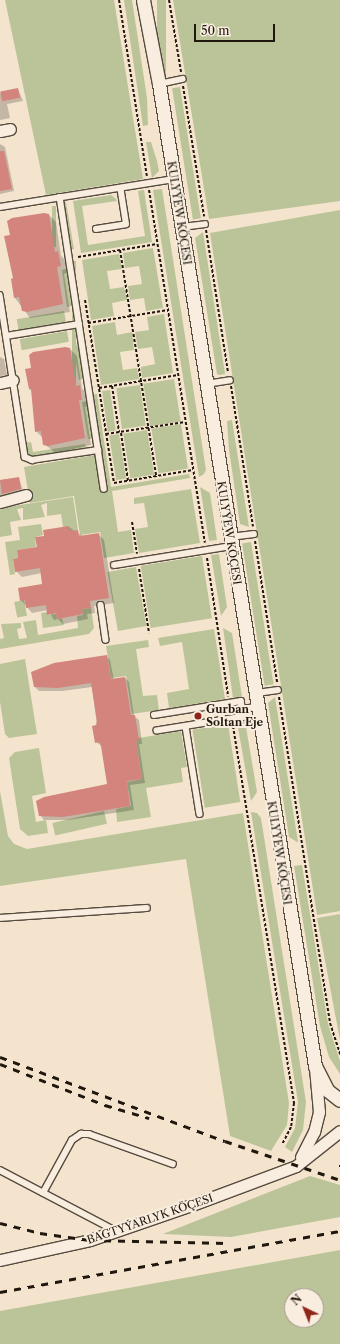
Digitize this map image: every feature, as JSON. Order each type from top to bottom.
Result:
[{"type":"street","name":"KULYÝEW KÖÇESI","points":[[143,0],[159,84],[256,707],[315,1066],[327,1090],[340,1100]]},
{"type":"street","points":[[0,383],[13,380]]},
{"type":"street","points":[[0,502],[26,496]]},
{"type":"street","points":[[296,1166],[309,1144],[319,1112],[315,1066]]},
{"type":"street","name":"BAGTYÝARLYK KÖÇESI","points":[[0,1260],[90,1240],[296,1166],[340,1131]]},
{"type":"lane","points":[[159,84],[182,79]]},
{"type":"lane","points":[[0,207],[174,179]]},
{"type":"lane","points":[[96,228],[126,224],[120,188]]},
{"type":"lane","points":[[60,198],[104,489]]},
{"type":"lane","points":[[181,227],[205,224]]},
{"type":"lane","points":[[0,295],[27,459],[98,450]]},
{"type":"lane","points":[[6,336],[79,324]]},
{"type":"lane","points":[[206,384],[230,380]]},
{"type":"lane","points":[[114,565],[230,542],[254,534]]},
{"type":"lane","points":[[101,605],[106,640]]},
{"type":"lane","points":[[254,694],[278,690]]},
{"type":"lane","points":[[154,715],[241,701],[244,718],[157,731]]},
{"type":"lane","points":[[242,709],[256,707]]},
{"type":"lane","points":[[186,727],[200,814]]},
{"type":"lane","points":[[0,918],[147,908]]},
{"type":"lane","points":[[43,1193],[72,1140],[81,1134],[89,1134],[173,1164]]},
{"type":"lane","points":[[0,1170],[116,1231]]},
{"type":"path","points":[[119,0],[147,179]]},
{"type":"path","points":[[169,0],[330,1023],[340,1054]]},
{"type":"path","points":[[149,190],[204,542]]},
{"type":"path","points":[[78,257],[157,244]]},
{"type":"path","points":[[77,249],[79,264]]},
{"type":"path","points":[[120,250],[156,476]]},
{"type":"path","points":[[84,294],[114,483],[193,470]]},
{"type":"path","points":[[88,323],[168,310]]},
{"type":"path","points":[[99,388],[178,375]]},
{"type":"path","points":[[112,386],[128,481]]},
{"type":"path","points":[[106,434],[185,422]]},
{"type":"path","points":[[132,522],[137,553]]},
{"type":"path","points":[[206,556],[229,699]]},
{"type":"path","points":[[139,567],[149,633]]},
{"type":"path","points":[[233,723],[294,1103],[291,1127],[282,1145]]},
{"type":"green space","points":[[5,0],[114,0],[143,179],[46,195]]},
{"type":"green space","points":[[124,0],[132,0],[147,98],[148,125],[143,126]]},
{"type":"green space","points":[[157,0],[166,0],[166,76],[157,76]]},
{"type":"green space","points":[[173,0],[340,0],[340,201],[209,219]]},
{"type":"green space","points":[[180,87],[201,218],[193,220],[172,88]]},
{"type":"green space","points":[[146,142],[151,142],[159,171],[152,178]]},
{"type":"green space","points":[[162,189],[206,470],[204,474],[199,477],[153,190]]},
{"type":"green space","points":[[144,190],[152,242],[81,253],[73,201],[111,195],[117,201],[82,206],[88,245],[145,236],[138,191]]},
{"type":"green space","points":[[66,202],[74,249],[70,249],[63,203]]},
{"type":"green space","points":[[52,206],[56,206],[56,247],[52,247]]},
{"type":"green space","points":[[340,210],[340,911],[317,915],[210,233]]},
{"type":"green space","points":[[203,232],[225,374],[219,375],[217,374],[195,238]]},
{"type":"green space","points":[[153,248],[163,308],[146,311],[144,298],[130,300],[128,286],[142,284],[139,266],[125,268],[123,253]]},
{"type":"green space","points":[[119,254],[122,269],[107,271],[110,289],[124,287],[127,300],[112,303],[114,316],[91,320],[82,260]]},
{"type":"green space","points":[[72,261],[76,261],[76,384],[72,384]]},
{"type":"green space","points":[[66,269],[72,306],[67,307],[62,270]]},
{"type":"green space","points":[[64,311],[66,322],[19,330],[17,319]]},
{"type":"green space","points":[[164,314],[173,373],[142,378],[141,367],[155,364],[152,347],[138,349],[135,332],[149,330],[147,317]]},
{"type":"green space","points":[[115,322],[117,335],[132,332],[134,350],[120,352],[123,370],[137,368],[139,379],[101,385],[92,326]]},
{"type":"green space","points":[[67,331],[69,342],[22,350],[20,339]]},
{"type":"green space","points":[[73,345],[78,345],[83,379],[79,380]]},
{"type":"green space","points":[[174,379],[181,421],[150,426],[143,384]]},
{"type":"green space","points":[[140,385],[146,426],[122,429],[116,388]]},
{"type":"green space","points":[[110,390],[116,431],[108,432],[102,391]]},
{"type":"green space","points":[[97,394],[111,487],[189,474],[190,478],[112,491],[118,532],[131,530],[134,553],[104,558],[100,532],[80,535],[74,496],[30,503],[24,467],[95,455],[100,491],[108,490],[93,395]]},
{"type":"green space","points":[[87,401],[92,439],[88,439],[82,402]]},
{"type":"green space","points":[[232,420],[249,527],[240,524],[229,450],[227,421]]},
{"type":"green space","points":[[181,424],[188,468],[158,473],[151,429]]},
{"type":"green space","points":[[147,430],[154,474],[130,478],[123,434]]},
{"type":"green space","points":[[119,434],[126,478],[116,480],[109,436]]},
{"type":"green space","points":[[31,442],[33,452],[85,444],[86,448],[30,457],[27,453],[25,443]]},
{"type":"green space","points":[[200,487],[210,493],[217,540],[209,541]]},
{"type":"green space","points":[[191,489],[200,543],[139,553],[135,529],[148,527],[144,503],[134,504],[134,498]]},
{"type":"green space","points":[[73,497],[78,530],[70,531],[63,527],[61,514],[47,516],[47,503],[41,505],[45,517],[23,520],[23,508],[17,509],[21,520],[10,522],[12,535],[0,537],[0,508]]},
{"type":"green space","points":[[41,524],[43,535],[35,537],[36,547],[17,550],[18,558],[13,559],[15,574],[10,575],[5,542],[20,540],[18,527]]},
{"type":"green space","points":[[251,542],[274,684],[265,686],[242,543]]},
{"type":"green space","points":[[219,554],[227,607],[221,616],[211,555]]},
{"type":"green space","points":[[202,556],[212,618],[151,628],[141,566]]},
{"type":"green space","points":[[136,567],[146,626],[118,631],[107,572]]},
{"type":"green space","points":[[24,600],[27,616],[17,618],[14,602]]},
{"type":"green space","points":[[91,608],[94,628],[89,634],[0,649],[0,639],[4,638],[1,624],[21,623],[21,628],[17,629],[19,639],[27,638],[23,622],[36,620],[38,635],[78,628],[77,616],[83,615],[82,609]]},
{"type":"green space","points":[[47,612],[47,615],[56,614],[57,619],[62,618],[64,625],[43,628],[41,613]]},
{"type":"green space","points":[[223,628],[232,633],[242,697],[233,698]]},
{"type":"green space","points":[[214,629],[225,699],[169,708],[167,693],[189,689],[182,642],[160,646],[158,638]]},
{"type":"green space","points":[[148,640],[149,647],[136,649],[143,696],[157,695],[159,710],[132,714],[126,676],[111,678],[106,646]]},
{"type":"green space","points":[[25,659],[37,734],[9,738],[5,734],[0,702],[0,664]]},
{"type":"green space","points":[[275,697],[298,842],[289,837],[268,703]]},
{"type":"green space","points":[[245,721],[257,792],[251,801],[237,722]]},
{"type":"green space","points":[[228,724],[240,802],[205,808],[192,730]]},
{"type":"green space","points":[[181,731],[187,767],[181,768],[183,782],[146,788],[151,817],[117,822],[116,809],[131,806],[127,782],[142,779],[136,741],[139,738]]},
{"type":"green space","points":[[39,748],[46,793],[32,796],[36,822],[46,820],[48,833],[28,836],[20,829],[9,758],[15,752]]},
{"type":"green space","points":[[0,791],[8,836],[14,844],[27,849],[243,813],[289,1103],[287,1125],[271,1151],[230,1136],[186,859],[0,886]]},
{"type":"green space","points":[[104,811],[107,824],[55,836],[52,823]]},
{"type":"green space","points":[[251,812],[257,813],[261,818],[306,1102],[303,1130],[292,1152],[285,1147],[295,1128],[298,1102]]},
{"type":"green space","points":[[302,865],[328,1024],[340,1061],[340,1074],[329,1057],[320,1026],[294,866]]},
{"type":"green space","points":[[340,914],[340,1040],[317,918]]},
{"type":"green space","points":[[310,1176],[340,1185],[340,1217],[231,1237],[163,1234]]},
{"type":"green space","points":[[340,1250],[340,1344],[0,1344],[0,1311]]},
{"type":"building","points":[[18,88],[20,98],[2,101],[0,91]]},
{"type":"building","points":[[0,151],[4,151],[12,189],[0,191]]},
{"type":"building","points":[[44,213],[49,214],[55,252],[58,251],[61,266],[57,267],[63,304],[27,312],[22,311],[19,297],[14,298],[11,279],[13,278],[4,236],[10,235],[7,221],[12,218]]},
{"type":"building","points":[[65,347],[70,348],[76,386],[80,385],[82,400],[79,400],[85,438],[48,446],[43,445],[41,431],[35,432],[31,389],[29,389],[25,369],[31,368],[29,355],[33,352]]},
{"type":"building","points":[[19,477],[21,489],[2,494],[0,480]]},
{"type":"building","points":[[69,526],[70,531],[78,530],[79,536],[99,533],[109,598],[90,601],[91,608],[82,609],[83,614],[57,619],[56,613],[47,615],[46,605],[26,608],[25,600],[20,601],[18,588],[42,584],[40,568],[15,572],[13,559],[18,558],[17,550],[37,547],[35,537],[44,536],[43,530]]},
{"type":"building","points":[[107,655],[111,679],[125,677],[131,715],[135,715],[139,740],[136,741],[142,779],[127,781],[130,806],[63,817],[39,816],[36,801],[44,797],[107,784],[101,746],[99,742],[95,743],[92,726],[96,725],[97,721],[91,683],[58,688],[34,687],[31,672],[54,663]]},
{"type":"railway","points":[[0,1057],[225,1141],[340,1180]]},
{"type":"railway","points":[[0,1064],[105,1105],[149,1118]]},
{"type":"railway","points":[[0,1223],[40,1233],[90,1240],[227,1243]]},
{"type":"railway","points":[[0,1292],[340,1231]]},
{"type":"place","name":"Gurban Soltan Eje","points":[[198,716]]}]
